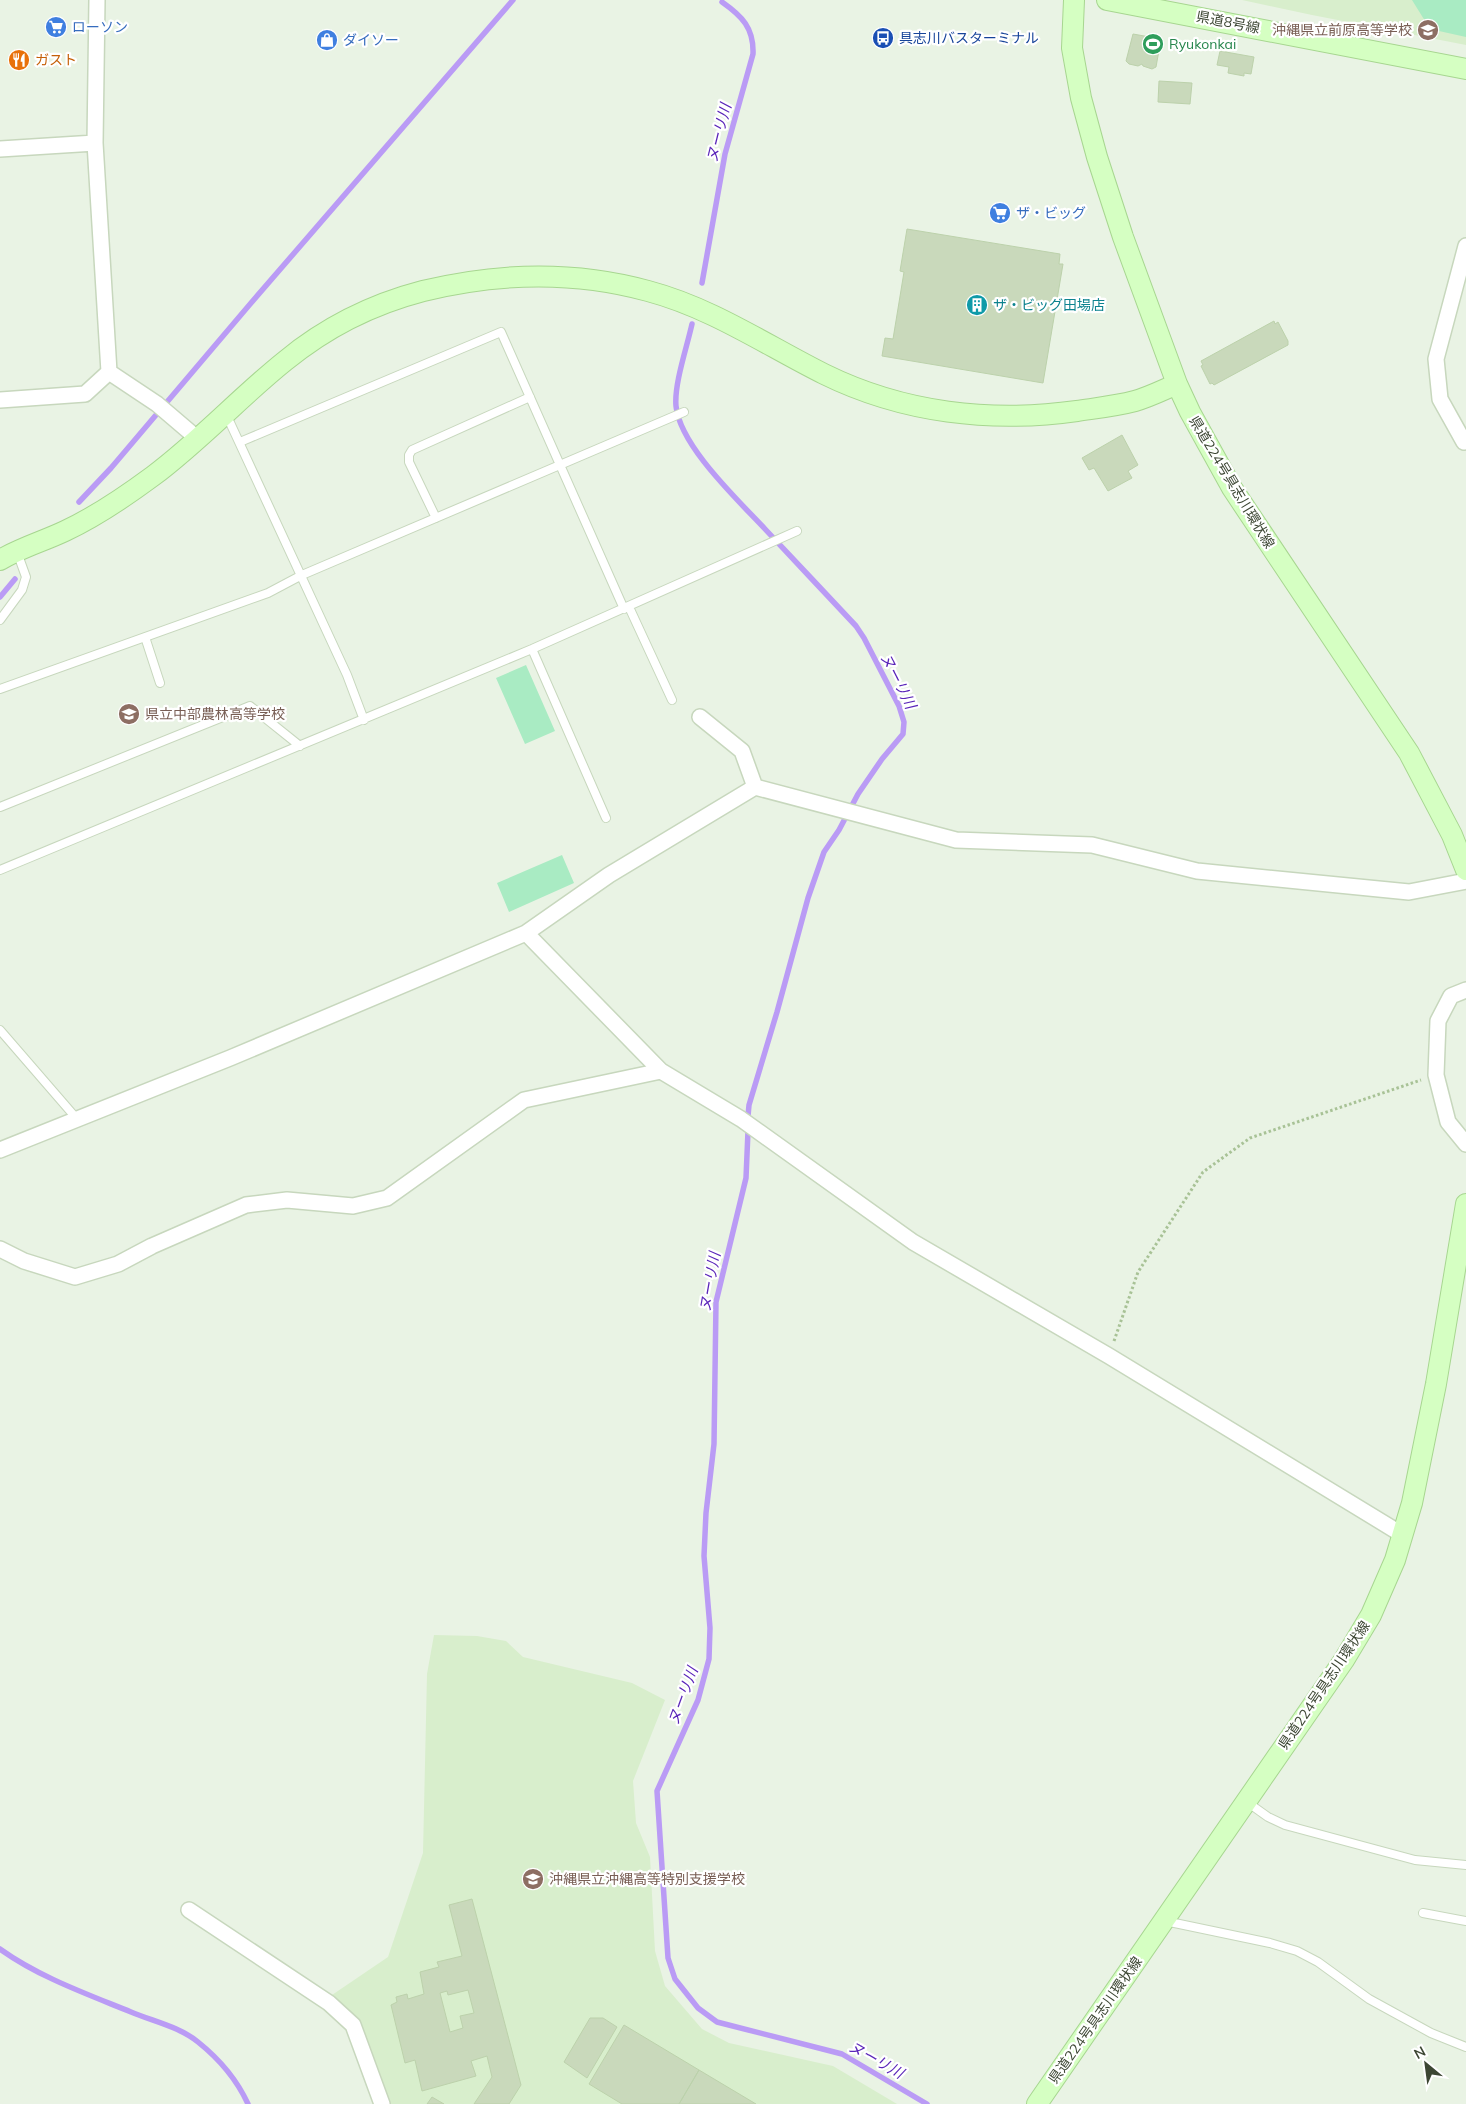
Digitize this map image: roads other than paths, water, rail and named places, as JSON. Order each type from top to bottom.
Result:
[{"type":"main road","name":"県道224号具志川環状線","points":[[1074,0],[1072,48],[1083,107],[1103,179],[1177,384],[1203,438],[1232,488],[1409,753],[1431,792],[1466,870]]},
{"type":"main road","name":"県道8号線","points":[[1107,0],[1466,69]]},
{"type":"main road","points":[[8,556],[68,530],[152,476],[198,439],[284,361],[314,339],[352,318],[387,302],[430,290],[500,278],[536,276],[610,282],[649,291],[716,316],[826,375],[865,390],[924,408],[954,413],[1018,416],[1056,414],[1137,400],[1177,384]]},
{"type":"main road","name":"県道224号具志川環状線","points":[[1037,2104],[1344,1660],[1371,1615],[1395,1560],[1412,1503],[1425,1442],[1466,1204]]},
{"type":"street","points":[[96,0],[95,143],[109,372]]},
{"type":"street","points":[[0,149],[95,143]]},
{"type":"street","points":[[1464,442],[1440,399],[1436,359],[1466,246]]},
{"type":"street","points":[[0,400],[84,394],[109,372]]},
{"type":"street","points":[[109,372],[157,404],[198,439]]},
{"type":"street","points":[[700,717],[742,750],[755,787]]},
{"type":"street","points":[[0,1150],[230,1058],[526,933],[609,874],[755,787],[956,840],[1092,845],[1197,871],[1409,892],[1466,881]]},
{"type":"street","points":[[526,933],[661,1071],[741,1119],[913,1242],[1109,1356],[1403,1535]]},
{"type":"street","points":[[1466,990],[1451,996],[1438,1021],[1436,1075],[1448,1122],[1466,1144]]},
{"type":"street","points":[[0,1249],[24,1261],[75,1277],[118,1264],[152,1246],[246,1205],[287,1200],[353,1206],[388,1198],[524,1100],[661,1071]]},
{"type":"street","points":[[189,1910],[329,2003],[354,2025],[382,2104]]},
{"type":"lane","points":[[240,442],[501,332],[626,608],[672,700]]},
{"type":"lane","points":[[436,518],[409,462],[409,455],[412,450],[530,398]]},
{"type":"lane","points":[[0,689],[268,593],[302,575],[684,412]]},
{"type":"lane","points":[[226,413],[347,675],[364,720]]},
{"type":"lane","points":[[0,870],[532,649],[797,531]]},
{"type":"lane","points":[[0,620],[22,590],[26,577],[8,556]]},
{"type":"lane","points":[[145,637],[160,683]]},
{"type":"lane","points":[[532,649],[606,818]]},
{"type":"lane","points":[[0,807],[250,706],[300,746]]},
{"type":"lane","points":[[0,1030],[77,1119]]},
{"type":"lane","points":[[1246,1802],[1268,1817],[1285,1825],[1415,1860],[1466,1865]]},
{"type":"lane","points":[[1423,1913],[1466,1921]]},
{"type":"lane","points":[[1164,1921],[1270,1943],[1297,1951],[1318,1962],[1369,1999],[1431,2033],[1466,2047]]},
{"type":"waterway","points":[[79,502],[111,468],[513,0]]},
{"type":"waterway","name":"ヌーリ川","points":[[702,283],[725,154],[753,54],[749,30],[741,18],[722,2]]},
{"type":"waterway","name":"ヌーリ川","points":[[692,324],[679,376],[676,397],[680,422],[688,438],[699,455],[726,488],[856,626],[899,706],[904,722],[903,734],[882,759],[858,794],[839,830],[824,852],[808,898],[749,1105],[748,1116]]},
{"type":"waterway","points":[[0,597],[15,579]]},
{"type":"waterway","name":"ヌーリ川","points":[[748,1131],[746,1178],[716,1302],[714,1444],[706,1513],[704,1556],[710,1628],[709,1659],[698,1700],[657,1791],[668,1958],[675,1979],[698,2008],[717,2022],[842,2054],[927,2104]]},
{"type":"waterway","points":[[0,1949],[31,1968],[64,1984],[174,2028],[191,2037],[220,2062],[238,2086],[248,2104]]},
{"type":"place","name":"ローソン","points":[[56,27]]},
{"type":"place","name":"沖縄県立前原高等学校","points":[[1428,30]]},
{"type":"place","name":"具志川バスターミナル","points":[[883,38]]},
{"type":"place","name":"ダイソー","points":[[327,40]]},
{"type":"place","name":"Ryukonkai","points":[[1153,44]]},
{"type":"place","name":"ガスト","points":[[19,60]]},
{"type":"place","name":"ザ・ビッグ","points":[[1000,213]]},
{"type":"place","name":"ザ・ビッグ田場店","points":[[977,305]]},
{"type":"place","name":"県立中部農林高等学校","points":[[129,714]]},
{"type":"place","name":"沖縄県立沖縄高等特別支援学校","points":[[533,1879]]}]
